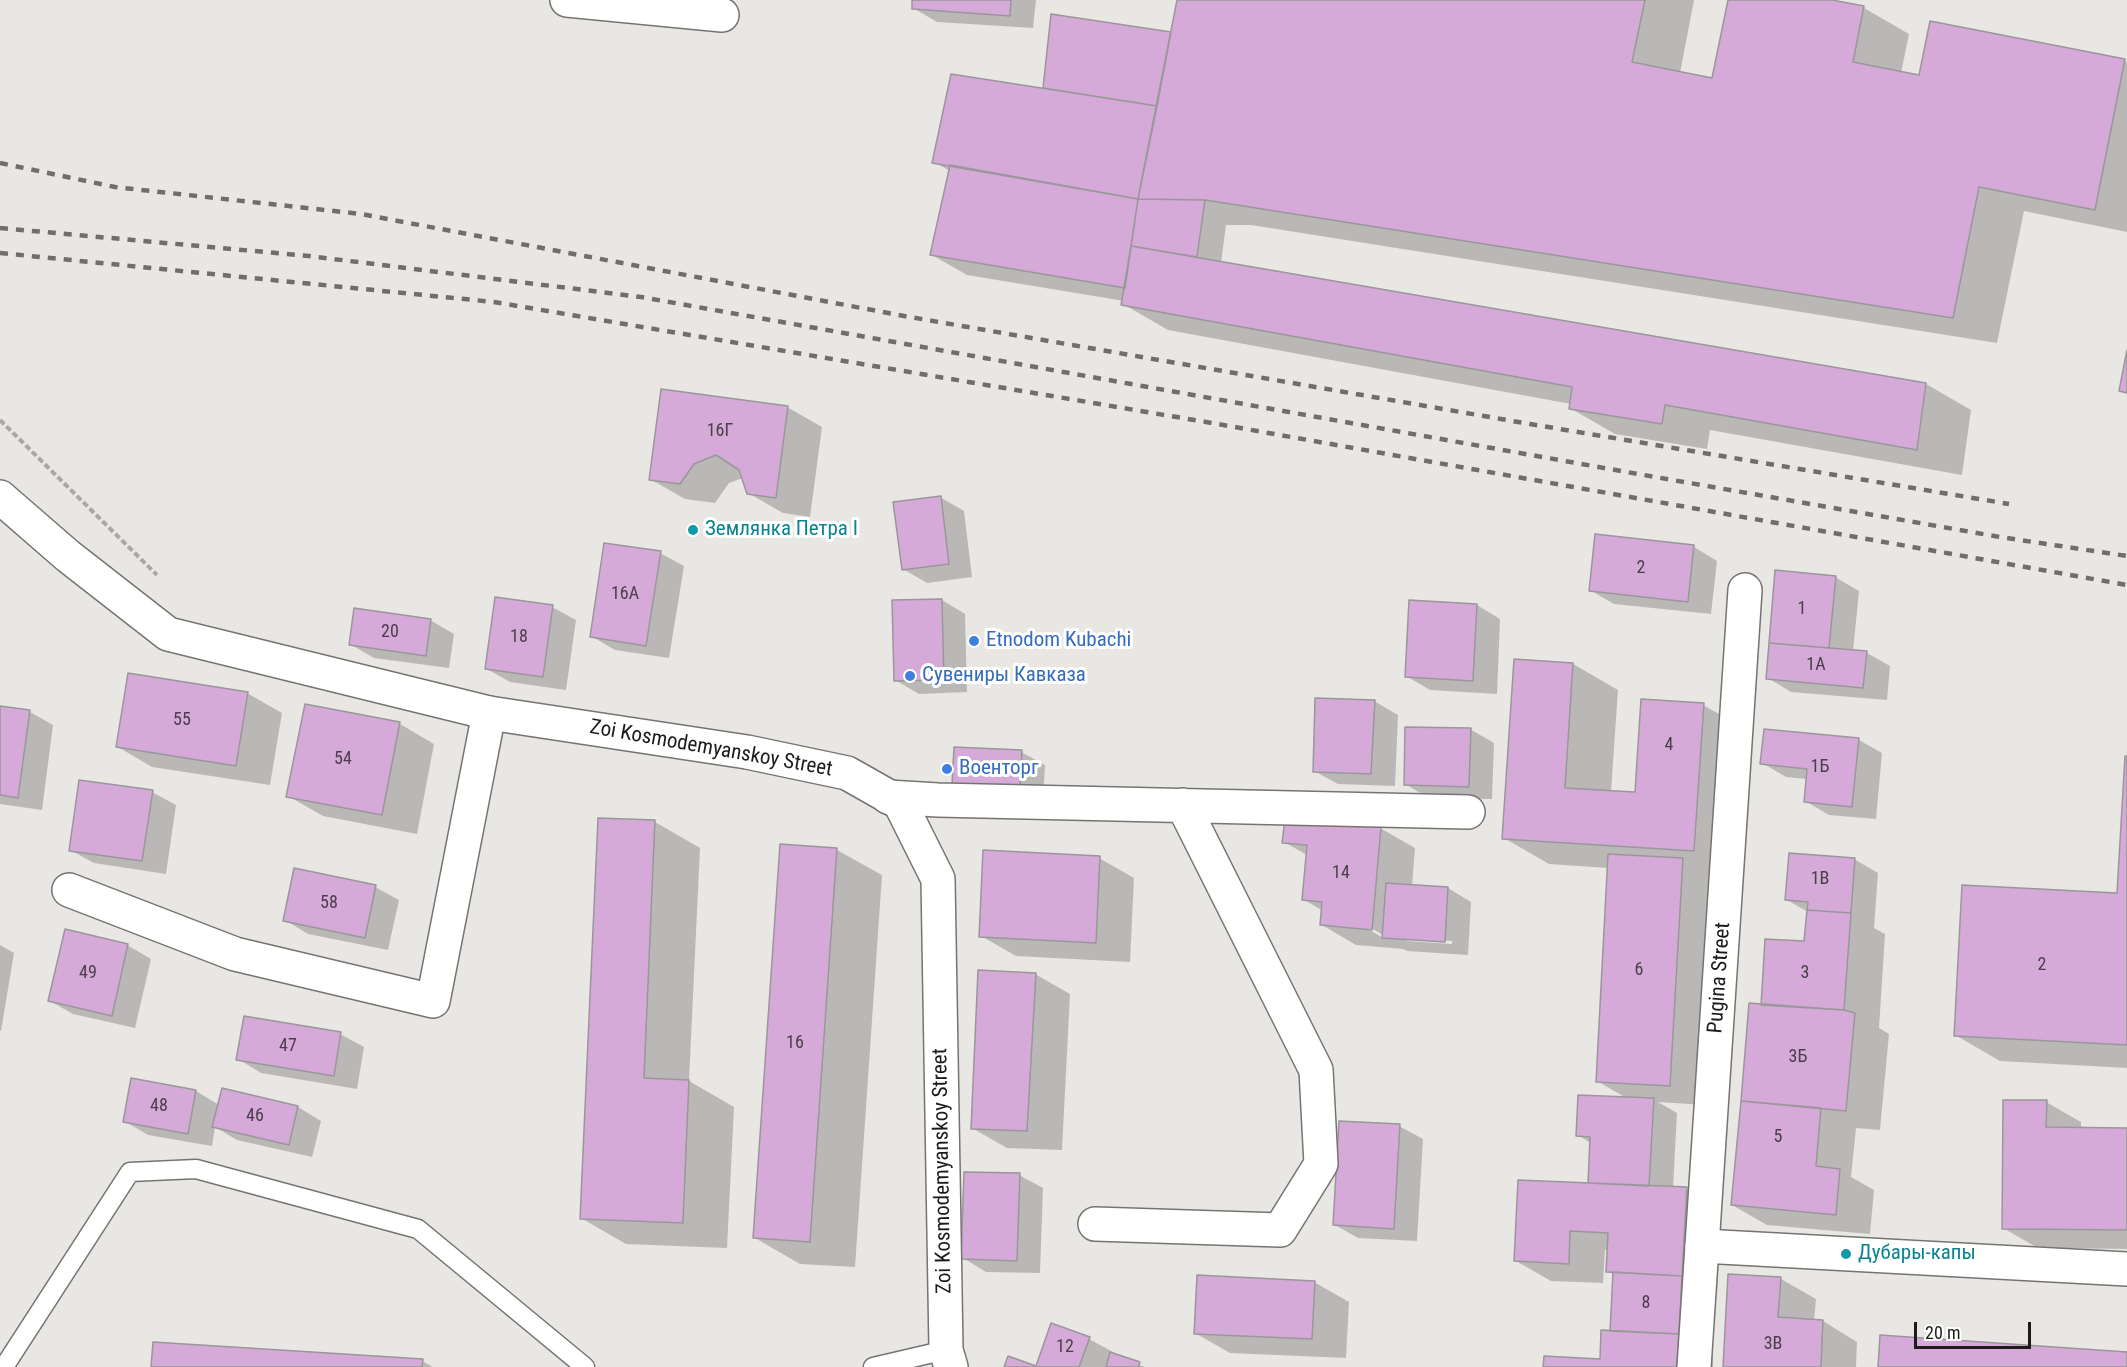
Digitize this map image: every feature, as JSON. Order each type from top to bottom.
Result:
[{"type":"street","points":[[567,0],[722,15]]},
{"type":"street","name":"Zoi Kosmodemyanskoy Street","points":[[0,496],[68,556],[168,634],[489,713],[747,752],[847,773],[900,803],[938,879],[948,1358]]},
{"type":"street","name":"Pugina Street","points":[[1694,1367],[1745,590]]},
{"type":"street","points":[[69,890],[235,954],[433,1001],[489,713]]},
{"type":"street","points":[[888,797],[1468,812]]},
{"type":"street","points":[[1095,1224],[1280,1230],[1321,1164],[1316,1070],[1183,805]]},
{"type":"street","points":[[1702,1246],[2127,1269]]},
{"type":"lane","points":[[4,1367],[130,1172],[196,1169],[418,1229],[585,1367]]},
{"type":"lane","points":[[873,1367],[948,1358]]},
{"type":"path","points":[[0,420],[159,578]]},
{"type":"building","points":[[912,0],[1011,0],[1010,16],[912,9]]},
{"type":"building","points":[[1177,0],[1645,0],[1632,62],[1712,78],[1728,0],[1832,0],[1864,6],[1853,62],[1919,75],[1930,21],[2125,59],[2095,210],[1979,187],[1953,318],[1205,200],[1138,199]]},
{"type":"building","points":[[1051,14],[1171,32],[1157,106],[1043,88]]},
{"type":"building","points":[[951,74],[1157,106],[1138,199],[932,163]]},
{"type":"building","points":[[950,165],[1138,199],[1125,288],[930,255]]},
{"type":"building","points":[[1138,199],[1205,200],[1197,257],[1131,246]]},
{"type":"building","points":[[1131,246],[1926,383],[1917,450],[1665,405],[1662,424],[1569,409],[1572,387],[1121,305]]},
{"type":"building","points":[[2127,350],[2127,393],[2119,391]]},
{"type":"building","points":[[661,389],[788,406],[776,498],[747,494],[739,470],[716,455],[694,464],[680,484],[649,480]]},
{"type":"building","points":[[941,496],[949,564],[902,570],[893,502]]},
{"type":"building","points":[[1595,534],[1694,545],[1688,602],[1589,591]]},
{"type":"building","points":[[604,543],[661,551],[646,646],[590,637]]},
{"type":"building","points":[[1775,570],[1836,576],[1829,648],[1769,643]]},
{"type":"building","points":[[495,597],[553,605],[543,677],[485,669]]},
{"type":"building","points":[[942,599],[944,680],[894,681],[892,600]]},
{"type":"building","points":[[1409,600],[1477,604],[1473,681],[1405,677]]},
{"type":"building","points":[[354,608],[431,619],[426,656],[349,645]]},
{"type":"building","points":[[1769,643],[1867,651],[1863,688],[1766,679]]},
{"type":"building","points":[[1514,659],[1573,663],[1565,788],[1635,792],[1641,699],[1704,703],[1694,851],[1502,839]]},
{"type":"building","points":[[128,673],[248,692],[236,766],[116,747]]},
{"type":"building","points":[[1315,698],[1375,700],[1371,774],[1313,772]]},
{"type":"building","points":[[305,704],[400,722],[382,815],[286,797]]},
{"type":"building","points":[[0,706],[30,710],[18,798],[0,795]]},
{"type":"building","points":[[1405,727],[1471,728],[1469,787],[1404,785]]},
{"type":"building","points":[[1764,729],[1859,738],[1852,807],[1804,802],[1807,769],[1760,764]]},
{"type":"building","points":[[954,747],[1022,750],[1020,788],[952,785]]},
{"type":"building","points":[[2125,756],[2127,756],[2127,1045],[1954,1036],[1962,885],[2117,893]]},
{"type":"building","points":[[79,780],[153,790],[142,861],[69,851]]},
{"type":"building","points":[[598,818],[655,820],[644,1078],[689,1080],[683,1223],[580,1219]]},
{"type":"building","points":[[1285,819],[1381,827],[1372,930],[1320,925],[1322,902],[1302,900],[1307,845],[1282,843]]},
{"type":"building","points":[[780,844],[837,848],[810,1242],[753,1238]]},
{"type":"building","points":[[983,850],[1100,856],[1096,943],[979,937]]},
{"type":"building","points":[[1789,853],[1855,858],[1851,913],[1807,910],[1808,902],[1785,900]]},
{"type":"building","points":[[1608,854],[1683,858],[1670,1086],[1596,1082]]},
{"type":"building","points":[[294,868],[376,885],[365,938],[283,921]]},
{"type":"building","points":[[1386,883],[1448,887],[1445,942],[1382,938]]},
{"type":"building","points":[[1807,910],[1851,913],[1844,1010],[1761,1005],[1765,939],[1804,941]]},
{"type":"building","points":[[65,929],[128,944],[112,1016],[48,1001]]},
{"type":"building","points":[[978,970],[1036,973],[1027,1131],[971,1129]]},
{"type":"building","points":[[1749,1003],[1844,1010],[1855,1013],[1846,1111],[1741,1101]]},
{"type":"building","points":[[244,1016],[341,1032],[334,1076],[236,1060]]},
{"type":"building","points":[[131,1078],[196,1090],[188,1134],[123,1122]]},
{"type":"building","points":[[222,1088],[298,1106],[289,1145],[212,1127]]},
{"type":"building","points":[[1578,1095],[1654,1098],[1649,1186],[1588,1183],[1590,1137],[1576,1136]]},
{"type":"building","points":[[2003,1100],[2047,1100],[2046,1127],[2127,1128],[2127,1230],[2002,1229]]},
{"type":"building","points":[[1741,1101],[1821,1108],[1816,1166],[1840,1169],[1836,1215],[1731,1205]]},
{"type":"building","points":[[1339,1121],[1400,1124],[1394,1229],[1333,1225]]},
{"type":"building","points":[[964,1172],[1020,1173],[1017,1261],[961,1259]]},
{"type":"building","points":[[1518,1180],[1687,1187],[1682,1276],[1606,1272],[1608,1233],[1570,1231],[1569,1264],[1514,1261]]},
{"type":"building","points":[[1613,1272],[1682,1276],[1679,1334],[1610,1331]]},
{"type":"building","points":[[1728,1274],[1781,1277],[1778,1317],[1823,1320],[1821,1367],[1723,1367]]},
{"type":"building","points":[[1197,1275],[1315,1281],[1312,1339],[1194,1334]]},
{"type":"building","points":[[1051,1323],[1090,1337],[1079,1367],[1004,1367],[1008,1356],[1036,1366]]},
{"type":"building","points":[[1601,1330],[1679,1334],[1677,1367],[1543,1367],[1544,1356],[1600,1359]]},
{"type":"building","points":[[1880,1335],[2127,1352],[2127,1367],[1878,1367]]},
{"type":"building","points":[[153,1342],[423,1359],[422,1367],[151,1367]]},
{"type":"building","points":[[1110,1352],[1140,1362],[1138,1367],[1106,1367]]},
{"type":"railway","points":[[0,163],[115,187],[361,214],[904,316],[2009,504]]},
{"type":"railway","points":[[0,228],[309,256],[641,297],[1638,474],[2000,537],[2127,556]]},
{"type":"railway","points":[[0,253],[494,302],[1212,423],[2127,585]]},
{"type":"place","name":"Землянка Петра I","points":[[693,530]]},
{"type":"place","name":"Etnodom Kubachi","points":[[974,641]]},
{"type":"place","name":"Сувениры Кавказа","points":[[910,676]]},
{"type":"place","name":"Военторг","points":[[947,769]]},
{"type":"place","name":"Дубары-капы","points":[[1846,1254]]}]
